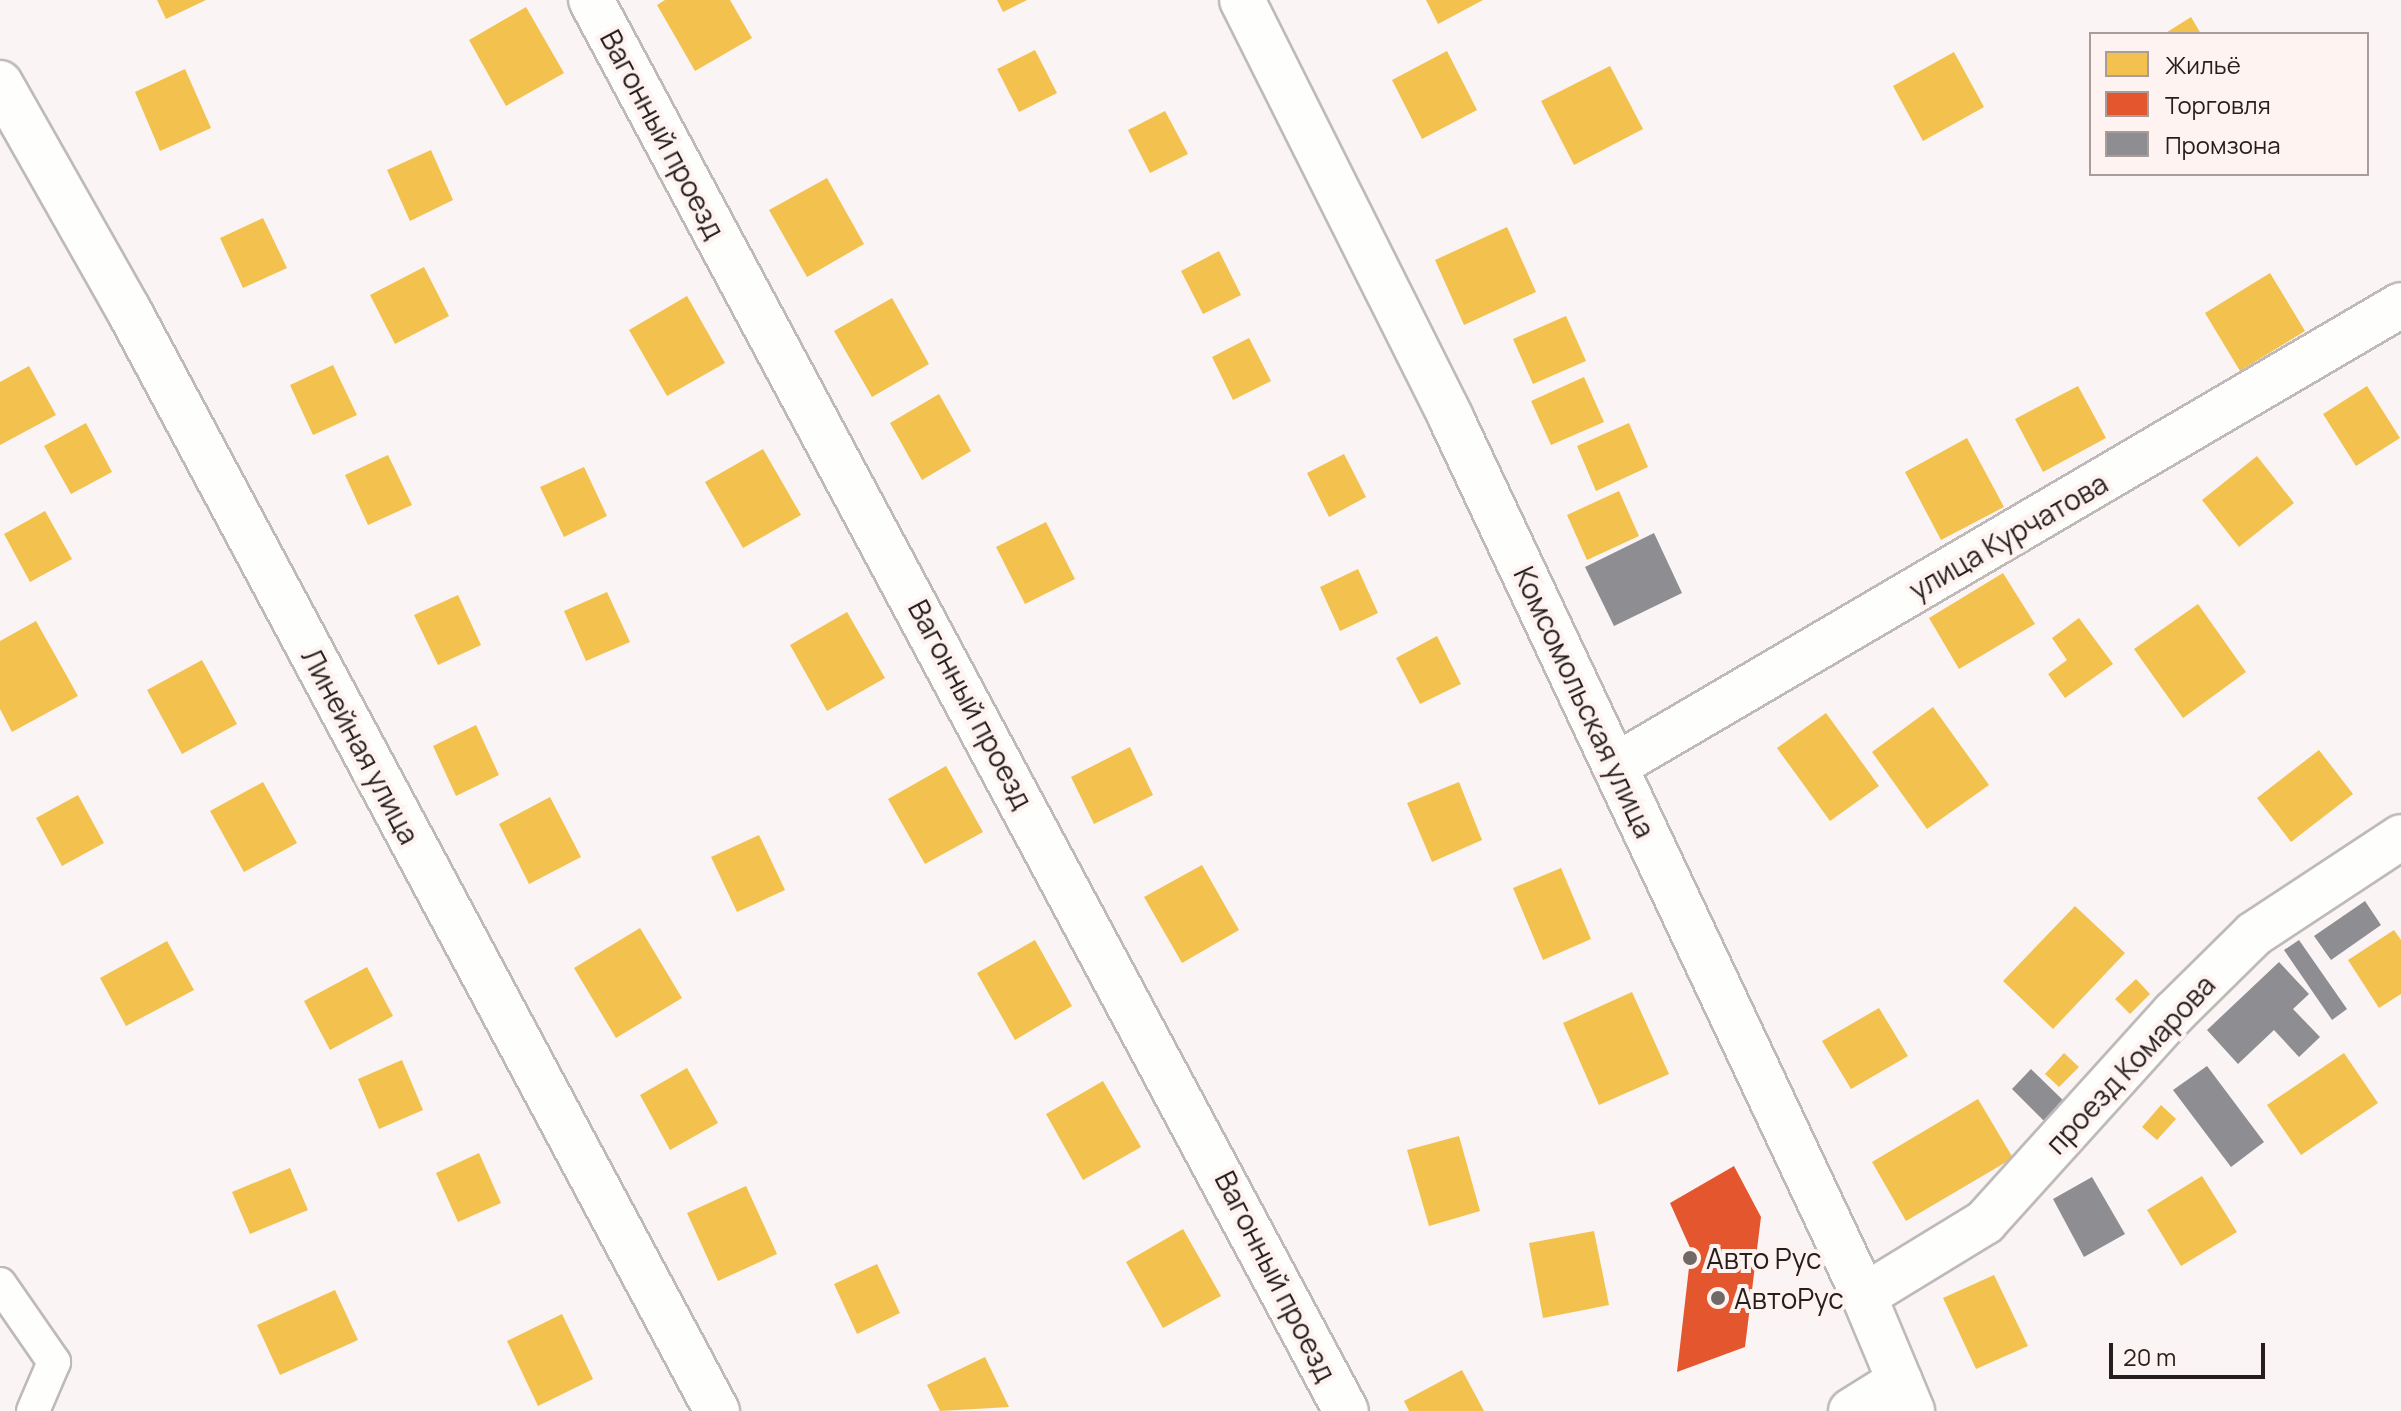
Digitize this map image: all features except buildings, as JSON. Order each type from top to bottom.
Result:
[{"type":"street","name":"Вагонный проезд","points":[[591,0],[1346,1411]]},
{"type":"street","name":"Комсомольская улица","points":[[1242,0],[1451,418],[1864,1296],[1906,1396]]},
{"type":"street","name":"Линейная улица","points":[[0,83],[135,323],[717,1411]]},
{"type":"street","name":"улица Курчатова","points":[[1615,766],[2401,305]]},
{"type":"street","name":"проезд Комарова","points":[[1864,1296],[1985,1222],[2174,1013],[2254,934],[2401,837]]},
{"type":"street","points":[[1851,1411],[1906,1396]]},
{"type":"lane","points":[[0,1284],[54,1362],[33,1411]]},
{"type":"place","name":"Авто Рус","points":[[1690,1258]]},
{"type":"place","name":"АвтоРус","points":[[1718,1298]]}]
